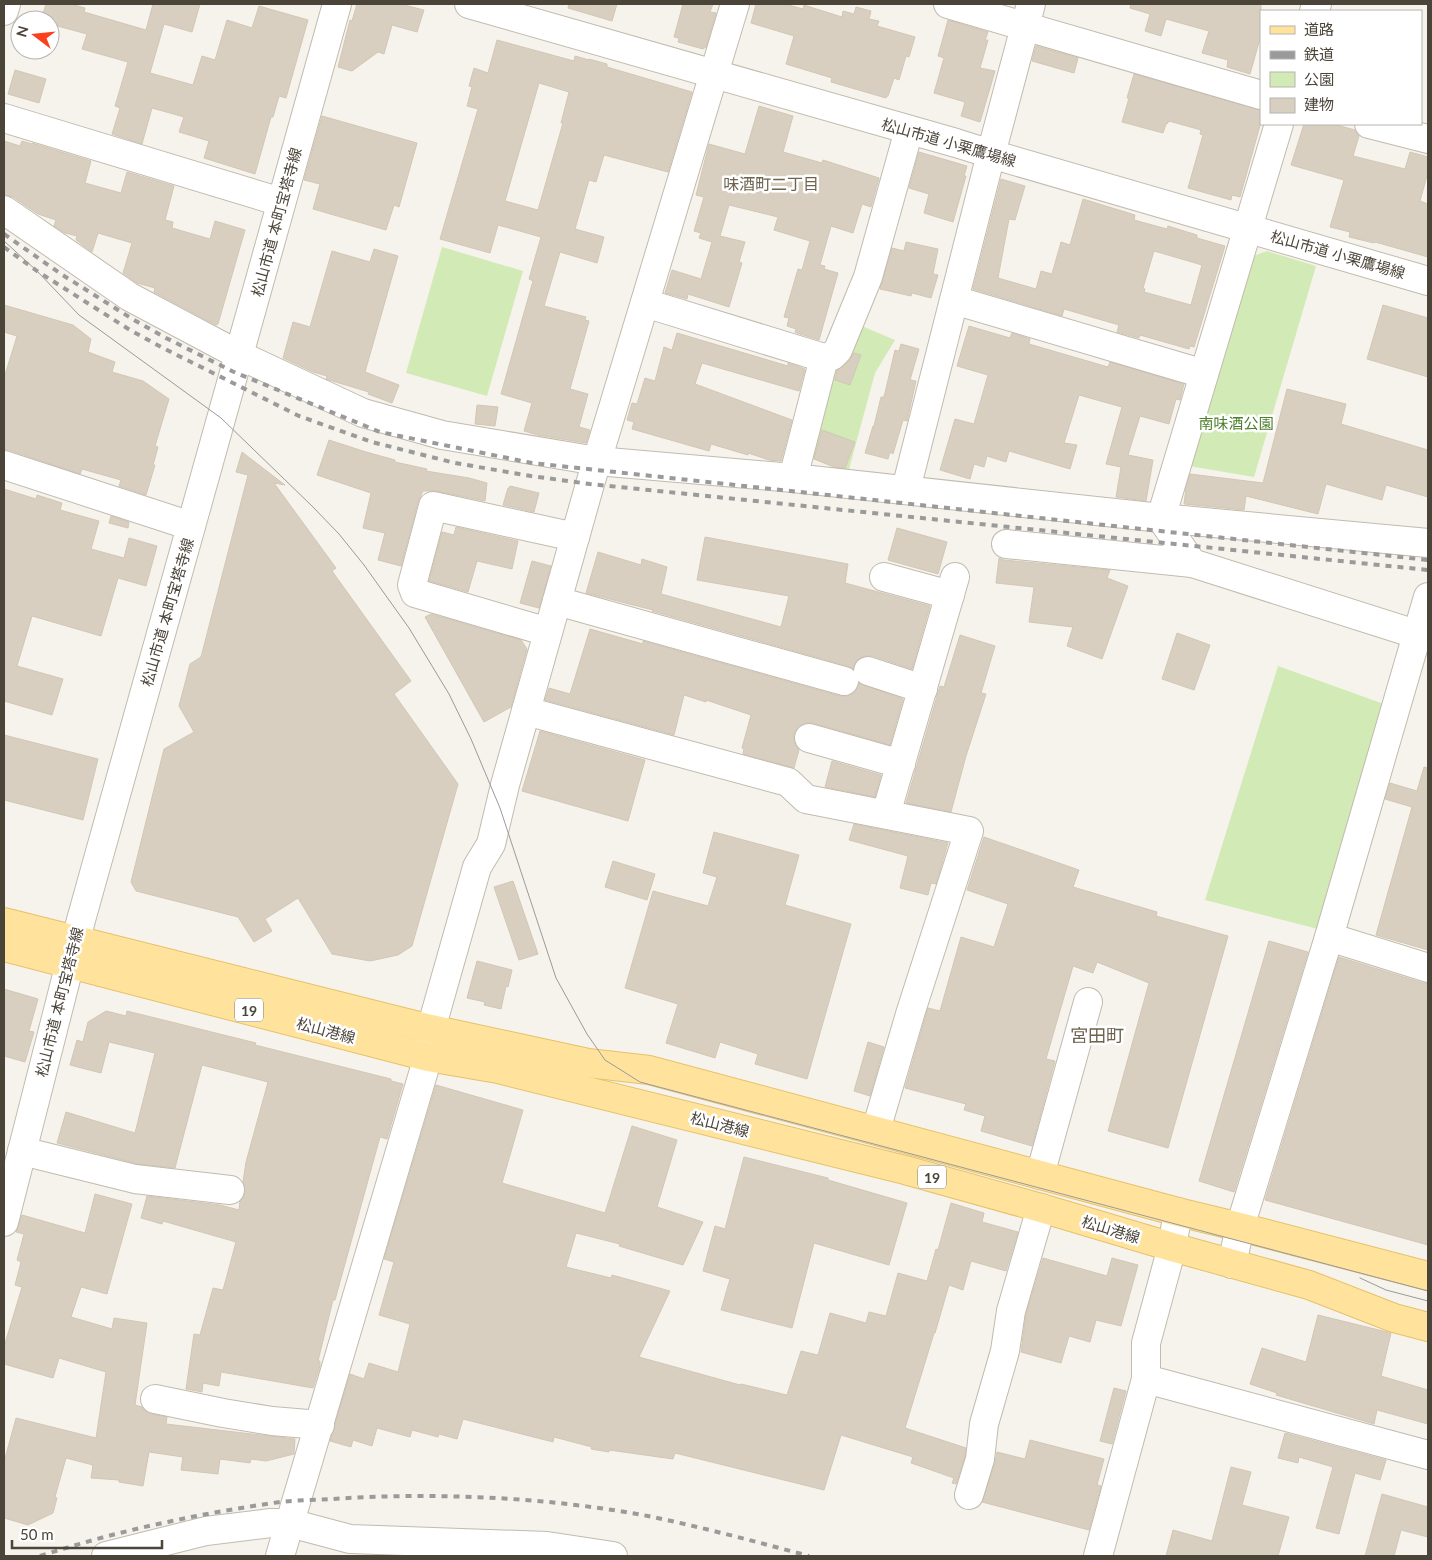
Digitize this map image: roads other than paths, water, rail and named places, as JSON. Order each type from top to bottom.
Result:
[{"type":"main road","name":"松山港線","points":[[4,922],[72,952],[428,1057],[498,1069],[906,1170],[1309,1285],[1394,1318],[1428,1326]]},
{"type":"main road","name":"松山港線","points":[[4,946],[72,952],[588,1063],[649,1070],[1178,1212],[1428,1276]]},
{"type":"street","points":[[4,11],[6,4]]},
{"type":"street","name":"松山市道 本町宝塔寺線","points":[[4,1222],[72,952],[336,4]]},
{"type":"street","points":[[280,1556],[428,1057],[431,1029],[477,866],[491,844],[505,785],[597,460],[735,4]]},
{"type":"street","points":[[948,4],[1028,15],[1260,95]]},
{"type":"street","name":"松山市道 小栗鷹場線","points":[[478,5],[1428,281]]},
{"type":"street","points":[[906,489],[1028,15]]},
{"type":"street","points":[[4,118],[281,202]]},
{"type":"street","points":[[1161,518],[1279,125]]},
{"type":"street","points":[[1373,125],[1428,139]]},
{"type":"street","points":[[645,304],[824,358],[832,356],[838,350],[868,277],[909,130]]},
{"type":"street","points":[[4,210],[130,297],[239,355],[363,413],[442,435],[597,460],[906,489],[1161,518],[1428,543]]},
{"type":"street","points":[[954,300],[1204,374]]},
{"type":"street","points":[[793,478],[824,358]]},
{"type":"street","points":[[4,465],[191,526]]},
{"type":"street","points":[[548,632],[415,593],[412,585],[433,506],[575,537]]},
{"type":"street","points":[[1161,518],[1192,563]]},
{"type":"street","points":[[1006,544],[1192,563],[1423,636]]},
{"type":"street","points":[[884,577],[953,586],[886,814]]},
{"type":"street","points":[[1232,1264],[1240,1227],[1423,636],[1428,597]]},
{"type":"street","points":[[557,601],[856,676],[923,688]]},
{"type":"street","points":[[526,711],[788,782],[806,799],[969,831],[911,1012],[876,1130]]},
{"type":"street","points":[[809,738],[901,764]]},
{"type":"street","points":[[1329,937],[1428,968]]},
{"type":"street","points":[[1040,1175],[1088,1002]]},
{"type":"street","points":[[22,1151],[135,1180],[230,1190]]},
{"type":"street","points":[[969,1495],[980,1460],[984,1424],[1005,1351],[1011,1311],[1041,1208]]},
{"type":"street","points":[[1098,1556],[1146,1379],[1146,1343],[1172,1247],[1178,1212]]},
{"type":"street","points":[[1146,1379],[1428,1455]]},
{"type":"street","points":[[155,1398],[223,1413],[320,1425]]},
{"type":"street","points":[[106,1556],[206,1531],[271,1523],[290,1523],[350,1539],[613,1556]]},
{"type":"tram line","points":[[4,241],[37,271],[79,315],[221,418],[312,506],[339,534],[364,565],[409,628],[449,694],[471,739],[500,808],[556,978],[587,1034],[605,1060],[640,1082],[1428,1291]]},
{"type":"tram line","points":[[1360,1278],[1386,1290],[1428,1301]]},
{"type":"railway","points":[[4,234],[61,274],[166,338],[234,372],[380,432],[532,463],[1428,560]]},
{"type":"railway","points":[[4,247],[37,271],[130,330],[299,416],[372,442],[455,463],[590,484],[1428,570]]},
{"type":"railway","points":[[40,1556],[99,1538],[149,1526],[252,1506],[295,1501],[412,1496],[493,1498],[614,1510],[692,1526],[809,1556]]},
{"type":"district","name":"味酒町二丁目","points":[[771,183]]},
{"type":"district","name":"宮田町","points":[[1097,1035]]},
{"type":"park label","name":"南味酒公園","points":[[1236,423]]}]
